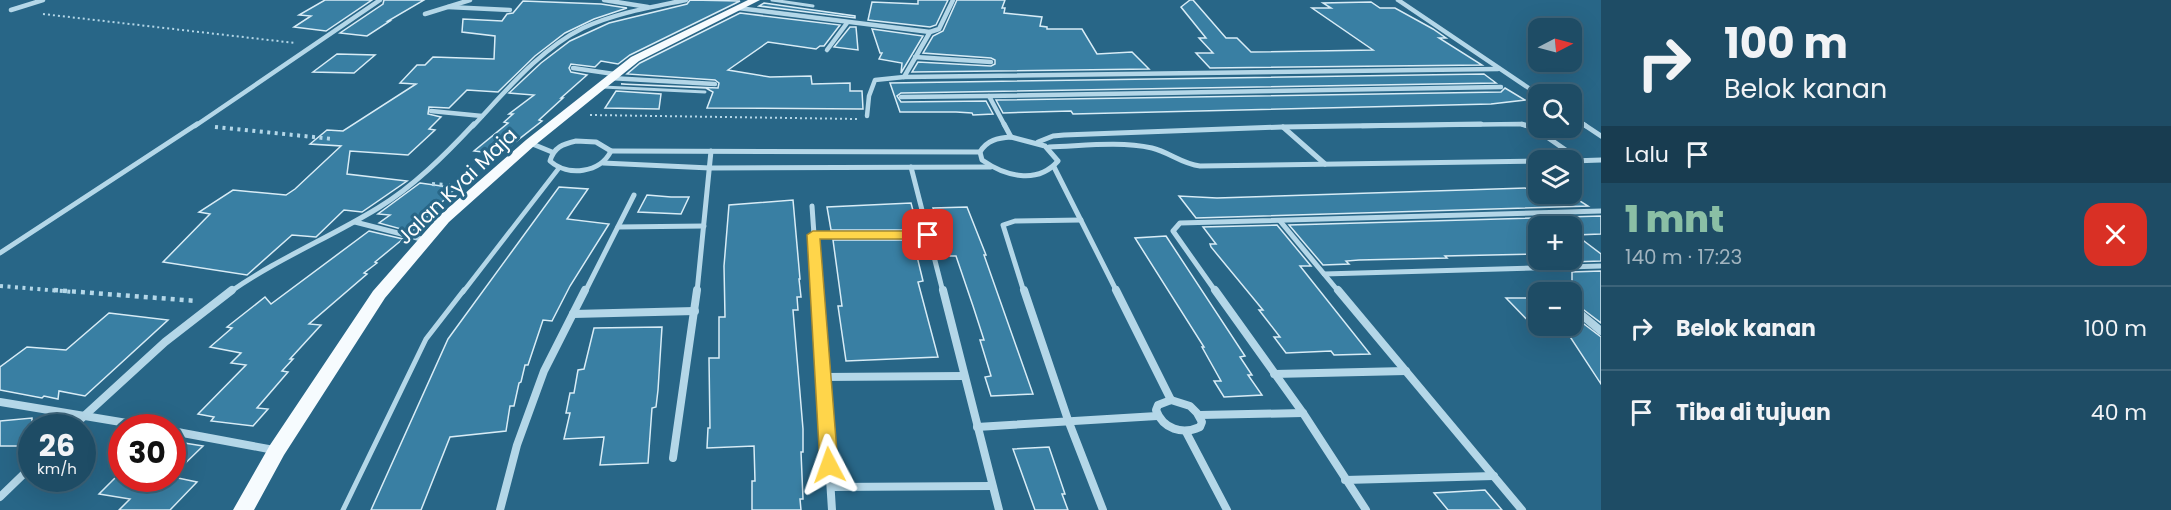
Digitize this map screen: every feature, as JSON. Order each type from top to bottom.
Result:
[{"type":"main road","name":"Jalan Kyai Maja","points":[[243,510],[277,450],[379,295],[425,240],[479,187],[530,143],[645,52],[755,0]]},
{"type":"street","points":[[11,10],[43,0]]},
{"type":"street","points":[[0,253],[197,125],[317,45],[338,26],[380,0]]},
{"type":"street","points":[[425,14],[470,0]]},
{"type":"street","points":[[604,0],[652,8]]},
{"type":"street","points":[[85,414],[159,347],[213,303],[269,266],[355,222],[414,183],[510,87],[570,36],[608,20],[686,0]]},
{"type":"street","points":[[738,8],[930,32],[939,29],[953,0]]},
{"type":"street","points":[[1398,0],[1528,88]]},
{"type":"street","points":[[448,7],[510,10]]},
{"type":"street","points":[[827,50],[848,22]]},
{"type":"street","points":[[904,77],[930,32]]},
{"type":"street","points":[[915,57],[991,62]]},
{"type":"street","points":[[573,68],[607,80],[715,84]]},
{"type":"street","points":[[867,116],[869,96],[875,80],[904,77],[1498,69]]},
{"type":"street","points":[[901,96],[1501,87]]},
{"type":"street","points":[[989,96],[1011,137]]},
{"type":"street","points":[[431,111],[482,116]]},
{"type":"street","points":[[1038,142],[1053,136],[1064,135],[1282,127],[1520,124],[1534,128],[1566,150]]},
{"type":"street","points":[[1582,124],[1601,136]]},
{"type":"street","points":[[1282,127],[1325,164]]},
{"type":"street","points":[[1011,137],[1038,142],[1049,147],[1056,154],[1058,161],[1054,168],[1026,176],[1004,172],[982,159],[980,152],[989,141],[1011,137]]},
{"type":"street","points":[[980,152],[611,151],[601,142],[591,141],[569,143],[552,152],[550,161],[559,168],[581,170],[603,163],[710,168],[991,166]]},
{"type":"street","points":[[530,143],[552,152]]},
{"type":"street","points":[[1049,147],[1143,146],[1163,151],[1184,164],[1192,166],[1528,161]]},
{"type":"street","points":[[603,163],[611,151]]},
{"type":"street","points":[[673,458],[695,311],[711,151]]},
{"type":"street","points":[[1582,160],[1601,160]]},
{"type":"street","points":[[911,167],[999,510]]},
{"type":"street","points":[[1054,168],[1171,400]]},
{"type":"street","points":[[500,510],[517,445],[544,371],[634,195]]},
{"type":"street","points":[[812,206],[832,510]]},
{"type":"street","points":[[1366,510],[1303,412],[1173,231],[1175,226],[1180,223],[1601,211]]},
{"type":"street","points":[[1081,220],[1015,221],[1003,225],[1068,420],[1102,510]]},
{"type":"street","points":[[1280,221],[1522,510]]},
{"type":"street","points":[[355,222],[425,240]]},
{"type":"street","points":[[618,227],[704,226]]},
{"type":"street","points":[[813,235],[928,235]]},
{"type":"street","points":[[1324,274],[1601,266]]},
{"type":"street","points":[[573,314],[695,311]]},
{"type":"street","points":[[1582,315],[1601,331]]},
{"type":"street","points":[[1274,374],[1406,371]]},
{"type":"street","points":[[823,378],[964,376]]},
{"type":"street","points":[[1171,400],[1188,404],[1200,415],[1202,422],[1200,427],[1186,432],[1169,427],[1158,416],[1156,410],[1158,405],[1171,400]]},
{"type":"street","points":[[0,402],[78,414]]},
{"type":"street","points":[[1200,415],[1303,412]]},
{"type":"street","points":[[977,427],[1158,416]]},
{"type":"street","points":[[1186,432],[1227,510]]},
{"type":"street","points":[[186,433],[277,450]]},
{"type":"street","points":[[1345,480],[1494,476]]},
{"type":"street","points":[[0,497],[18,480]]},
{"type":"street","points":[[831,487],[992,486]]},
{"type":"lane","points":[[772,0],[813,6]]},
{"type":"lane","points":[[607,80],[705,92]]},
{"type":"lane","points":[[343,510],[426,339],[559,168]]},
{"type":"path","points":[[11,10],[317,45]]},
{"type":"path","points":[[565,114],[861,119],[867,116]]},
{"type":"path","points":[[197,125],[333,139]]},
{"type":"path","points":[[432,184],[479,187]]},
{"type":"path","points":[[0,286],[213,303]]},
{"type":"building","points":[[325,0],[372,0],[326,31],[294,27],[311,16],[299,15]]},
{"type":"building","points":[[384,0],[424,0],[367,36],[340,33],[383,4]]},
{"type":"building","points":[[690,0],[740,1],[630,55],[618,64],[601,61],[595,67],[571,64],[569,68],[571,72],[587,75],[539,120],[542,121],[500,154],[474,151],[508,123],[504,122],[513,114],[509,114],[534,95],[509,93],[541,63],[570,41],[609,23],[687,4]]},
{"type":"building","points":[[918,0],[948,0],[936,25],[930,27],[868,20],[872,2],[918,4]]},
{"type":"building","points":[[957,0],[1005,0],[1002,8],[1005,8],[1004,13],[1042,17],[1040,26],[1047,27],[1047,29],[1082,29],[1097,54],[1132,52],[1149,69],[912,72],[918,62],[991,66],[995,64],[995,60],[991,58],[923,53],[933,36],[943,31]]},
{"type":"building","points":[[1193,0],[1226,38],[1237,38],[1251,52],[1373,50],[1312,8],[1331,8],[1323,3],[1371,2],[1380,8],[1395,8],[1433,29],[1446,38],[1439,38],[1482,65],[1210,68],[1196,53],[1213,53],[1199,38],[1206,38],[1181,7]]},
{"type":"building","points":[[523,1],[601,4],[627,8],[594,19],[565,33],[535,56],[498,92],[467,90],[449,108],[429,107],[428,114],[441,117],[429,129],[435,130],[408,155],[350,151],[347,174],[407,181],[362,212],[344,210],[316,237],[292,235],[247,275],[163,262],[210,214],[199,212],[233,190],[286,195],[295,189],[341,146],[310,144],[327,130],[343,131],[416,84],[400,83],[417,65],[425,65],[433,57],[494,59],[495,36],[462,32],[463,19],[502,21]]},
{"type":"building","points":[[764,3],[855,16],[855,18],[759,6]]},
{"type":"building","points":[[740,13],[840,25],[824,46],[816,49],[768,42],[728,70],[770,77],[811,76],[812,84],[850,83],[850,91],[862,91],[863,109],[707,108],[713,92],[706,88],[621,84],[718,88],[719,83],[715,80],[627,74],[640,63]]},
{"type":"building","points":[[850,27],[856,27],[858,50],[834,47]]},
{"type":"building","points":[[872,29],[923,36],[901,73],[902,63],[879,59],[882,53],[880,53]]},
{"type":"building","points":[[337,54],[375,55],[354,73],[313,72]]},
{"type":"building","points":[[1484,74],[1496,83],[901,93],[897,96],[901,102],[986,101],[993,114],[973,115],[956,112],[900,112],[890,83]]},
{"type":"building","points":[[1505,88],[1525,100],[1491,104],[1073,114],[1071,111],[1003,113],[996,100],[1501,92]]},
{"type":"building","points":[[616,91],[661,94],[659,109],[605,108]]},
{"type":"building","points":[[420,183],[456,188],[412,232],[379,223],[390,215],[378,214]]},
{"type":"building","points":[[559,187],[588,189],[567,219],[609,224],[570,286],[552,321],[543,320],[528,365],[525,365],[514,406],[510,406],[506,431],[450,437],[421,510],[371,510],[448,339]]},
{"type":"building","points":[[1528,188],[1528,204],[1582,202],[1588,206],[1196,218],[1179,196],[1217,198]]},
{"type":"building","points":[[647,195],[689,197],[681,214],[638,212]]},
{"type":"building","points":[[793,200],[801,297],[797,297],[798,310],[793,310],[803,429],[803,452],[801,452],[803,499],[800,499],[801,510],[752,510],[752,481],[755,481],[754,446],[707,448],[708,428],[710,428],[709,358],[719,358],[719,317],[725,317],[724,266],[729,205]]},
{"type":"building","points":[[911,203],[915,218],[907,219],[910,230],[831,230],[827,207]]},
{"type":"building","points":[[967,207],[986,255],[984,255],[1033,394],[991,396],[985,377],[991,376],[980,340],[984,340],[956,256],[950,256],[933,208]]},
{"type":"building","points":[[1601,216],[1601,234],[1582,235],[1582,217]]},
{"type":"building","points":[[1528,218],[1528,254],[1359,260],[1346,261],[1349,264],[1323,265],[1289,225]]},
{"type":"building","points":[[1277,225],[1311,266],[1300,266],[1370,354],[1334,355],[1331,351],[1286,353],[1274,337],[1280,337],[1259,310],[1263,310],[1211,247],[1210,244],[1216,244],[1203,227]]},
{"type":"building","points":[[369,231],[403,239],[364,273],[367,274],[309,324],[321,325],[290,359],[293,359],[282,371],[288,372],[257,408],[268,409],[253,426],[211,421],[214,417],[198,414],[246,365],[231,363],[241,353],[210,347],[232,328],[227,327],[265,297],[271,304]]},
{"type":"building","points":[[1166,236],[1245,356],[1240,357],[1252,375],[1248,375],[1262,395],[1224,397],[1214,381],[1221,381],[1202,347],[1204,347],[1135,238]]},
{"type":"building","points":[[833,240],[913,240],[923,281],[918,282],[938,357],[846,361],[838,306],[842,306]]},
{"type":"building","points":[[1582,240],[1601,254],[1601,261],[1582,262]]},
{"type":"building","points":[[1601,271],[1601,323],[1582,309],[1582,282],[1572,282],[1572,272]]},
{"type":"building","points":[[1506,298],[1528,298],[1528,321]]},
{"type":"building","points":[[109,313],[168,320],[85,396],[59,391],[58,399],[44,396],[42,398],[0,390],[0,367],[27,347],[66,350]]},
{"type":"building","points":[[1582,323],[1601,337],[1601,384],[1570,336],[1582,336]]},
{"type":"building","points":[[662,327],[658,390],[656,407],[652,408],[648,463],[600,465],[604,437],[564,439],[570,413],[566,413],[570,393],[574,393],[578,370],[584,369],[594,328]]},
{"type":"building","points":[[18,419],[18,446],[0,446],[0,421]]},
{"type":"building","points":[[186,443],[203,446],[186,462]]},
{"type":"building","points":[[1049,447],[1068,510],[1035,510],[1013,449]]},
{"type":"building","points":[[186,480],[197,482],[170,510],[119,510],[130,499],[99,494],[108,485],[108,492],[186,492]]},
{"type":"building","points":[[1485,490],[1502,510],[1448,510],[1434,493]]},
{"type":"route","points":[[829,465],[813,235],[928,235]]}]
